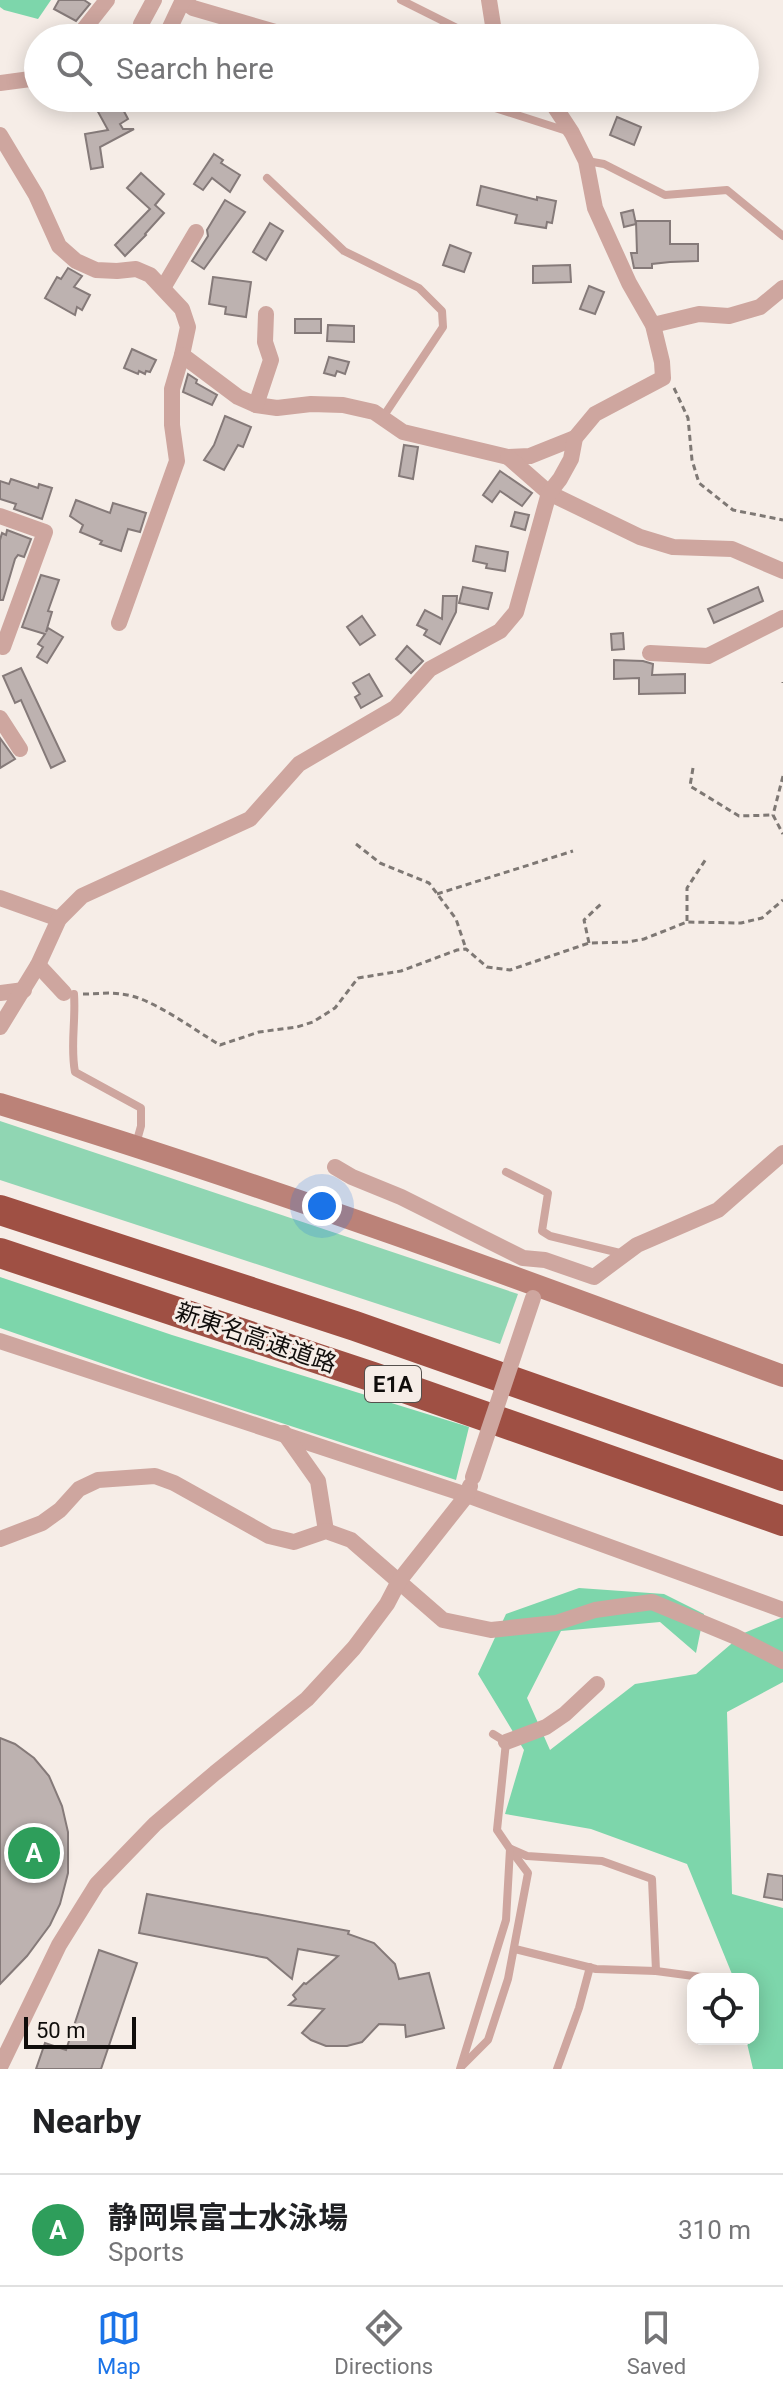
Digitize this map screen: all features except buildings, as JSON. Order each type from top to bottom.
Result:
[{"type":"highway","name":"新東名高速道路","points":[[0,1210],[355,1326],[783,1476]]},
{"type":"highway","name":"新東名高速道路","points":[[0,1253],[373,1377],[783,1521]]},
{"type":"street","points":[[88,24],[107,0]]},
{"type":"street","points":[[141,24],[154,0]]},
{"type":"street","points":[[489,0],[493,24]]},
{"type":"street","points":[[171,24],[182,1],[193,8],[248,24]]},
{"type":"street","points":[[0,83],[24,80]]},
{"type":"street","points":[[182,355],[238,397],[256,405],[277,408],[311,404],[343,405],[374,412],[403,432],[508,457],[530,456],[575,438],[595,414],[663,378],[653,325],[629,283],[595,208],[586,161],[558,112]]},
{"type":"street","points":[[0,135],[36,195],[59,246],[76,261],[96,270],[136,269],[150,275],[182,309],[188,327],[172,389],[172,425],[177,461],[119,623]]},
{"type":"street","points":[[163,288],[196,232]]},
{"type":"street","points":[[653,325],[699,314],[729,316],[760,307],[783,288]]},
{"type":"street","points":[[256,405],[271,360],[265,342],[266,314]]},
{"type":"street","points":[[0,1027],[38,965],[59,919],[82,896],[250,819],[299,764],[395,708],[430,669],[500,631],[516,612],[549,493],[571,459],[575,438]]},
{"type":"street","points":[[508,457],[549,493],[640,537],[673,547],[732,549],[783,571]]},
{"type":"street","points":[[0,516],[45,532],[3,647],[0,645]]},
{"type":"street","points":[[650,653],[708,656],[783,618]]},
{"type":"street","points":[[0,718],[20,749]]},
{"type":"street","points":[[0,898],[59,919]]},
{"type":"street","points":[[38,965],[69,993]]},
{"type":"street","points":[[0,993],[24,990]]},
{"type":"street","points":[[0,1104],[136,1145],[330,1210],[535,1292],[783,1376]]},
{"type":"street","points":[[335,1167],[523,1258],[545,1260],[594,1277],[637,1245],[718,1210],[783,1153]]},
{"type":"street","points":[[0,2067],[59,1945],[97,1884],[155,1824],[307,1699],[354,1648],[387,1604],[399,1581],[467,1495],[545,1260]]},
{"type":"street","points":[[0,1341],[467,1495],[783,1610]]},
{"type":"street","points":[[284,1433],[318,1481],[326,1531]]},
{"type":"street","points":[[0,1539],[42,1523],[60,1510],[79,1489],[98,1480],[155,1476],[174,1483],[269,1536],[294,1542],[326,1531],[351,1540],[443,1620],[491,1630],[556,1623],[595,1610],[652,1602],[783,1661]]},
{"type":"street","points":[[499,1738],[546,1727],[597,1684]]},
{"type":"lane","points":[[401,0],[449,24]]},
{"type":"lane","points":[[507,112],[572,133]]},
{"type":"lane","points":[[586,161],[604,164],[665,195],[727,190],[783,236]]},
{"type":"lane","points":[[267,178],[344,251],[419,288],[442,311],[443,327],[382,418]]},
{"type":"lane","points":[[69,993],[76,1016],[71,1053],[75,1072],[141,1108],[141,1126],[136,1145]]},
{"type":"lane","points":[[506,1172],[548,1193],[542,1231],[550,1236],[624,1254]]},
{"type":"lane","points":[[460,2069],[488,2040],[508,1979],[528,1873],[497,1830],[499,1738]]},
{"type":"lane","points":[[510,1849],[527,1856],[602,1861],[652,1879],[656,1971]]},
{"type":"lane","points":[[460,2069],[506,1920],[510,1849]]},
{"type":"lane","points":[[515,1949],[590,1967],[687,1975]]},
{"type":"lane","points":[[557,2069],[590,1967]]},
{"type":"path","points":[[662,362],[688,418],[692,460],[699,483],[733,510],[783,520]]},
{"type":"path","points":[[693,768],[690,786],[739,816],[773,815]]},
{"type":"path","points":[[783,776],[773,815],[783,834]]},
{"type":"path","points":[[356,844],[380,863],[429,883],[456,919],[466,949],[487,967],[510,970],[589,943],[644,939],[687,922],[741,923],[762,918],[783,900]]},
{"type":"path","points":[[437,894],[573,851]]},
{"type":"path","points":[[687,922],[687,888],[706,859]]},
{"type":"path","points":[[589,943],[584,920],[601,904]]},
{"type":"path","points":[[69,993],[135,997],[220,1045],[259,1032],[313,1022],[335,1008],[358,978],[401,971],[466,949]]},
{"type":"green space","points":[[0,0],[51,0],[38,19],[4,10],[0,7]]},
{"type":"green space","points":[[0,1121],[518,1294],[500,1344],[0,1180]]},
{"type":"green space","points":[[0,1277],[172,1335],[469,1427],[456,1480],[0,1328]]},
{"type":"green space","points":[[579,1588],[664,1594],[704,1614],[696,1653],[660,1622],[561,1631],[527,1698],[550,1750],[635,1684],[696,1674],[744,1633],[783,1617],[783,1682],[727,1712],[732,1894],[783,1908],[783,2069],[753,2069],[747,2045],[759,2045],[759,1973],[732,1973],[687,1864],[591,1829],[505,1814],[524,1750],[478,1674],[506,1614]]},
{"type":"place","name":"静岡県富士水泳場","points":[[34,1853]]}]
